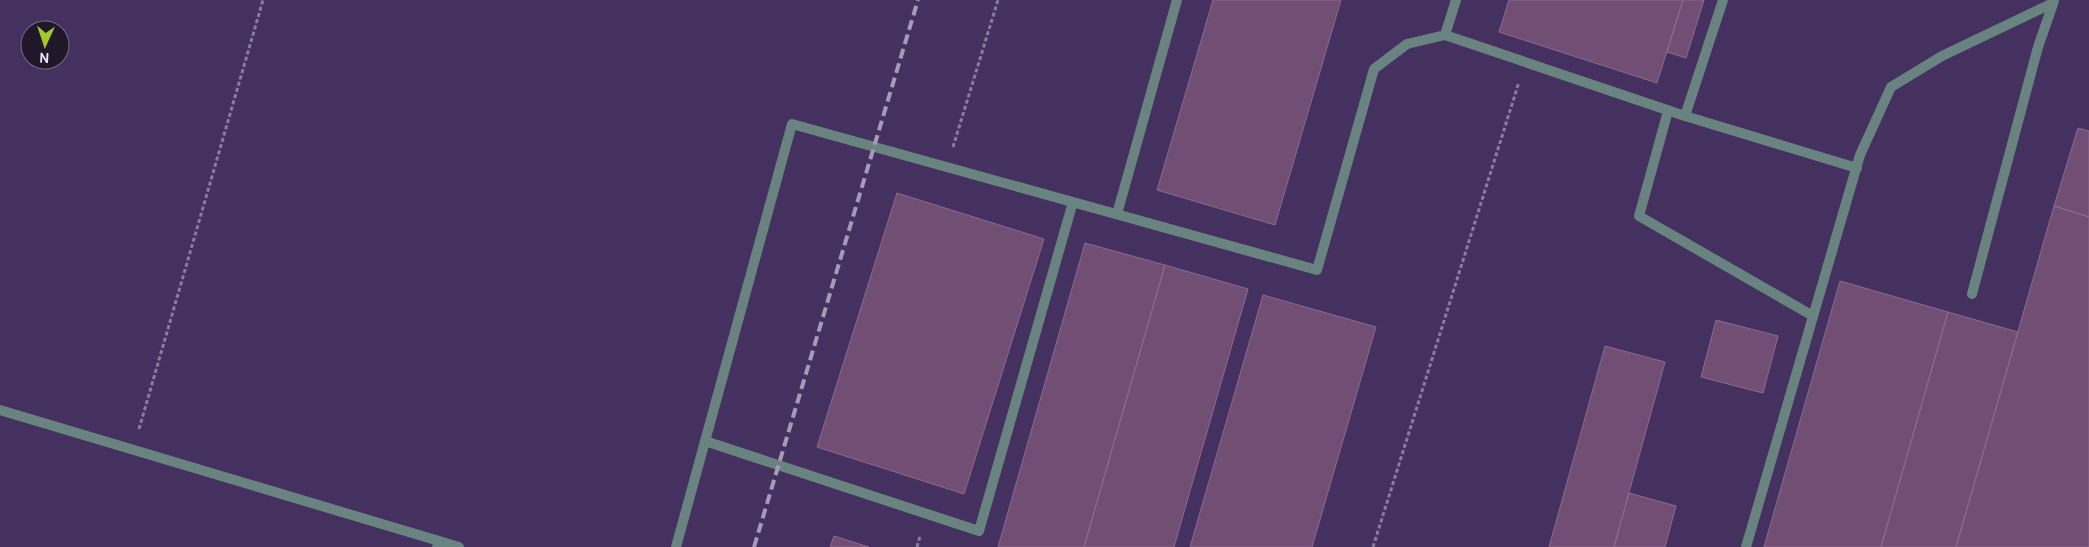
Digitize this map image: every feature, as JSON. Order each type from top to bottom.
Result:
[{"type":"street","points":[[1117,214],[1178,0]]},
{"type":"street","points":[[1445,35],[1456,0]]},
{"type":"street","points":[[1685,116],[1723,0]]},
{"type":"street","points":[[1746,547],[1860,154],[1891,87],[1942,56],[2054,2]]},
{"type":"street","points":[[1972,294],[2038,47],[2054,2]]},
{"type":"street","points":[[676,547],[792,124],[1317,270],[1374,69],[1407,44],[1445,35],[1668,111],[1857,168]]},
{"type":"street","points":[[1668,111],[1639,216],[1813,316]]},
{"type":"street","points":[[705,441],[979,532],[1073,202]]},
{"type":"street","points":[[0,410],[438,544],[459,547]]},
{"type":"path","points":[[133,450],[262,0]]},
{"type":"path","points":[[947,167],[998,0]]},
{"type":"path","points":[[1372,547],[1525,62]]},
{"type":"shaded area","points":[[0,0],[2089,0],[2089,547],[0,547]]},
{"type":"building","points":[[1213,0],[1341,0],[1275,225],[1157,190]]},
{"type":"building","points":[[1509,0],[1683,0],[1657,83],[1499,32]]},
{"type":"building","points":[[1683,0],[1704,0],[1686,58],[1667,52]]},
{"type":"building","points":[[2078,128],[2089,131],[2089,217],[2054,206]]},
{"type":"building","points":[[897,193],[1044,239],[964,494],[817,447]]},
{"type":"building","points":[[2054,206],[2089,217],[2089,547],[1956,547]]},
{"type":"building","points":[[1085,243],[1165,265],[1084,547],[998,547]]},
{"type":"building","points":[[1165,265],[1248,289],[1174,547],[1084,547]]},
{"type":"building","points":[[1840,281],[1948,312],[1881,547],[1764,547]]},
{"type":"building","points":[[1263,295],[1376,327],[1312,547],[1190,547]]},
{"type":"building","points":[[1948,312],[2018,332],[1956,547],[1881,547]]},
{"type":"building","points":[[1716,320],[1778,336],[1763,393],[1701,377]]},
{"type":"building","points":[[1605,346],[1665,362],[1614,547],[1549,547]]},
{"type":"building","points":[[1629,493],[1676,506],[1665,547],[1614,547]]},
{"type":"building","points":[[834,536],[869,547],[830,547]]},
{"type":"railway","points":[[754,547],[918,0]]}]
